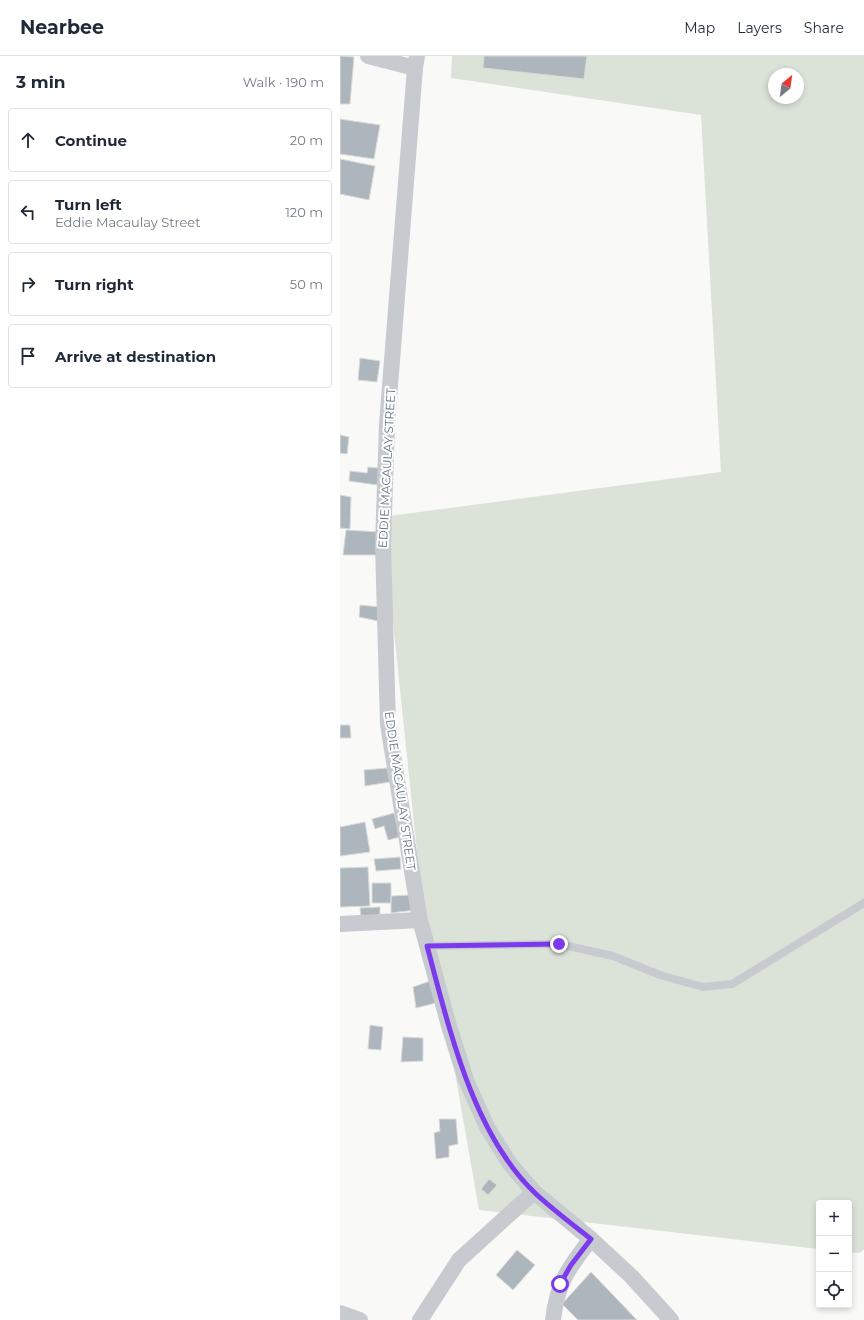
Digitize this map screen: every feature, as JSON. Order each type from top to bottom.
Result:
[{"type":"street","points":[[368,56],[416,62]]},
{"type":"street","name":"EDDIE MACAULAY STREET","points":[[416,62],[387,424],[382,545],[388,725],[420,920],[449,1026],[466,1080],[487,1127],[510,1164],[534,1192],[591,1239],[631,1276],[671,1320]]},
{"type":"street","points":[[340,924],[420,920]]},
{"type":"street","points":[[420,1320],[460,1260],[534,1192]]},
{"type":"street","points":[[553,1320],[554,1308],[560,1284],[571,1265],[591,1239]]},
{"type":"street","points":[[340,1313],[360,1320]]},
{"type":"lane","points":[[427,946],[559,944],[613,956],[660,975],[703,987],[710,987],[732,984],[864,903]]},
{"type":"shaded area","points":[[452,56],[864,56],[864,1250],[859,1253],[852,1252],[852,1200],[816,1200],[816,1249],[479,1210],[418,862],[382,517],[721,472],[701,115],[451,78]]},
{"type":"building","points":[[340,56],[354,57],[350,104],[340,104]]},
{"type":"building","points":[[484,56],[587,56],[584,79],[483,68]]},
{"type":"building","points":[[340,119],[380,125],[374,159],[340,154]]},
{"type":"building","points":[[340,159],[375,166],[369,200],[340,194]]},
{"type":"building","points":[[360,358],[380,361],[377,382],[358,380]]},
{"type":"building","points":[[340,435],[349,437],[347,454],[340,453]]},
{"type":"building","points":[[368,467],[379,468],[377,485],[349,481],[350,471],[367,473]]},
{"type":"building","points":[[340,495],[351,497],[350,529],[340,528]]},
{"type":"building","points":[[346,530],[380,532],[378,555],[343,555]]},
{"type":"building","points":[[360,605],[380,607],[378,621],[359,617]]},
{"type":"building","points":[[340,725],[350,725],[351,738],[340,738]]},
{"type":"building","points":[[387,768],[390,782],[365,786],[364,770]]},
{"type":"building","points":[[394,813],[400,837],[388,840],[384,826],[375,829],[372,819]]},
{"type":"building","points":[[365,822],[370,852],[340,856],[340,827]]},
{"type":"building","points":[[400,857],[401,869],[376,871],[374,859]]},
{"type":"building","points":[[368,867],[370,906],[340,907],[340,868]]},
{"type":"building","points":[[372,883],[391,883],[391,903],[372,903]]},
{"type":"building","points":[[411,895],[415,910],[391,913],[391,896]]},
{"type":"building","points":[[380,907],[380,915],[361,917],[360,908]]},
{"type":"building","points":[[433,980],[440,1002],[416,1008],[413,987]]},
{"type":"building","points":[[370,1025],[383,1027],[381,1050],[368,1049]]},
{"type":"building","points":[[403,1037],[423,1038],[423,1061],[401,1062]]},
{"type":"building","points":[[439,1119],[456,1119],[458,1144],[449,1146],[449,1157],[436,1159],[434,1133],[440,1131]]},
{"type":"building","points":[[489,1179],[497,1185],[488,1195],[481,1189]]},
{"type":"building","points":[[517,1250],[535,1265],[513,1290],[496,1275]]},
{"type":"building","points":[[591,1272],[637,1320],[578,1320],[562,1304]]},
{"type":"route","points":[[559,944],[427,946],[449,1026],[466,1080],[487,1127],[510,1164],[534,1192],[591,1239],[571,1265],[560,1284]]}]
